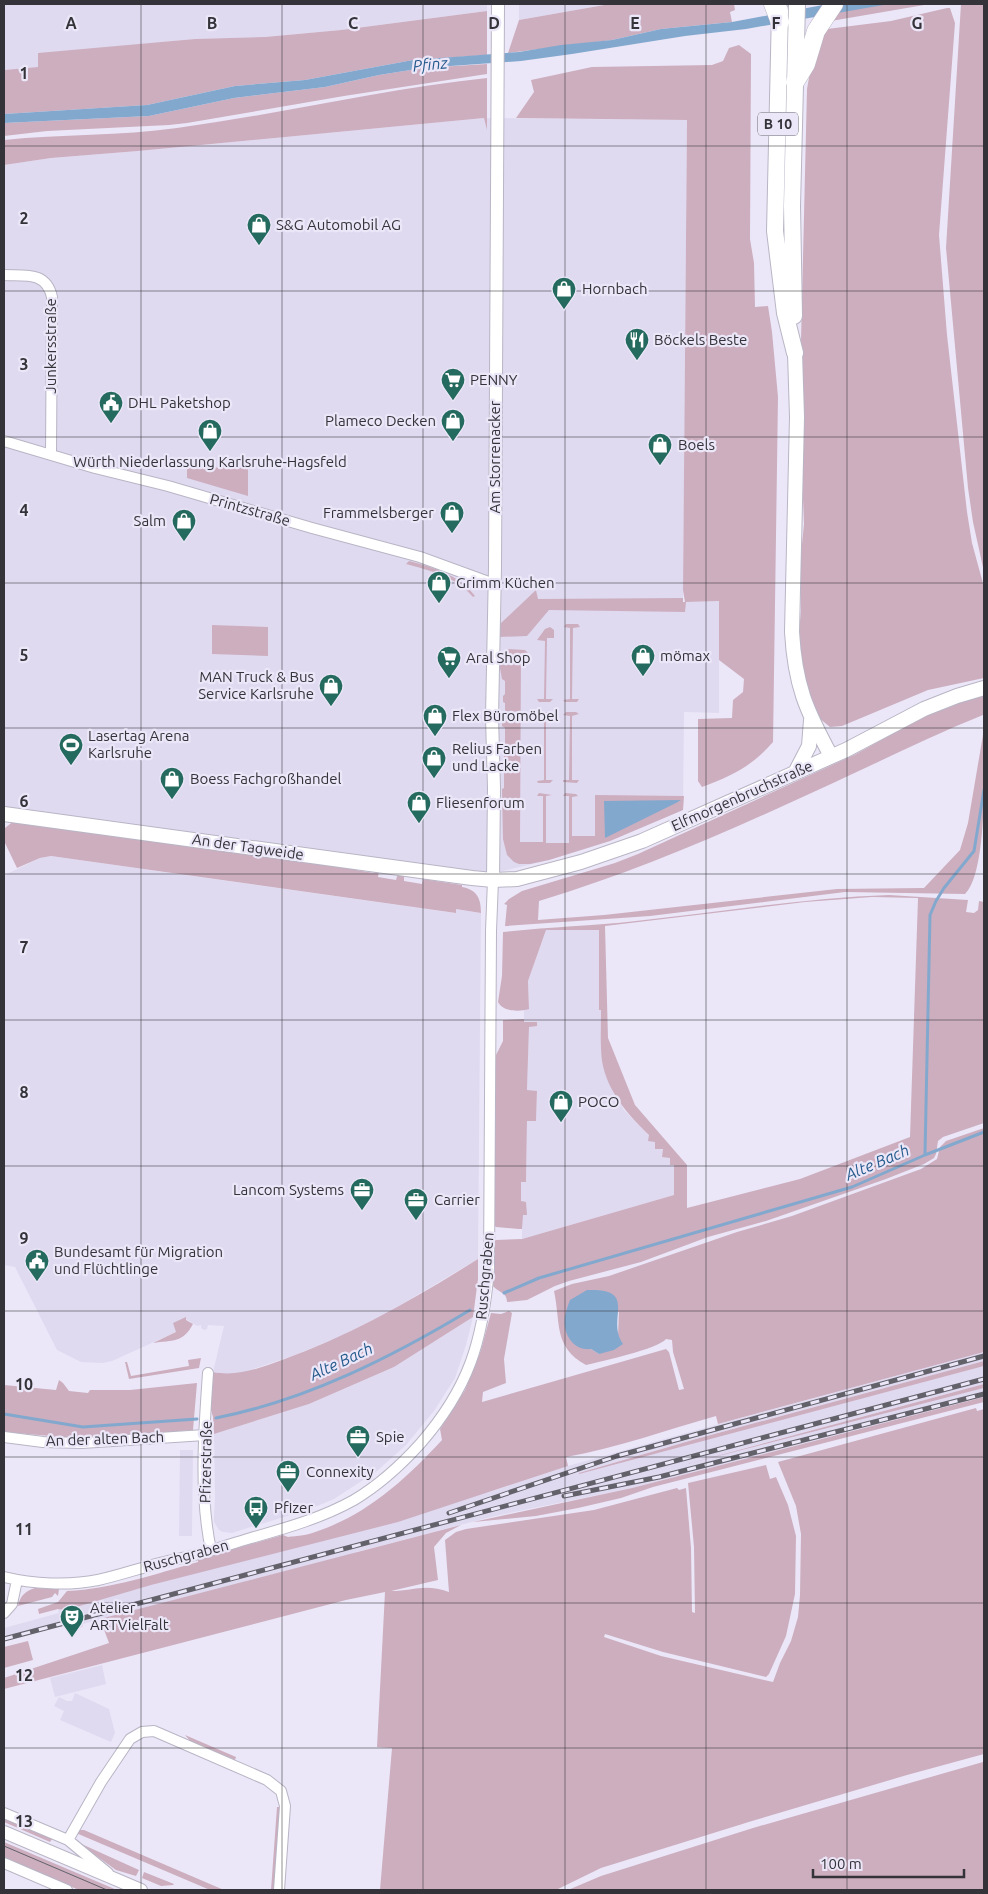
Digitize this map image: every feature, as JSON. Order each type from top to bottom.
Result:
[{"type":"highway","points":[[773,4],[780,22]]},
{"type":"highway","name":"B 10","points":[[780,4],[775,231],[785,313],[795,353]]},
{"type":"highway","name":"B 10","points":[[795,353],[792,238],[797,4]]},
{"type":"highway","points":[[794,82],[806,64],[814,36],[822,19],[834,4]]},
{"type":"main road","points":[[795,353],[797,426],[793,654],[798,684],[811,719],[831,756]]},
{"type":"main road","name":"Elfmorgenbruchstraße","points":[[493,880],[517,879],[531,876],[581,862],[642,841],[831,756],[931,706],[984,688]]},
{"type":"main road","points":[[796,771],[809,746],[811,719]]},
{"type":"main road","name":"An der Tagweide","points":[[4,814],[493,880]]},
{"type":"street","name":"Am Storrenacker","points":[[493,880],[494,788],[492,717],[498,4]]},
{"type":"street","name":"Junkersstraße","points":[[4,276],[36,277],[46,283],[52,297],[51,454]]},
{"type":"street","name":"Printzstraße","points":[[4,441],[95,468],[160,484],[420,557],[494,584]]},
{"type":"street","name":"Ruschgraben","points":[[4,1577],[17,1580],[65,1582],[98,1580],[187,1558],[293,1526],[353,1500],[378,1483],[408,1457],[433,1429],[450,1405],[466,1374],[477,1344],[486,1303],[489,1268],[493,880]]},
{"type":"street","name":"Pfizerstraße","points":[[208,1373],[205,1522],[211,1550]]},
{"type":"street","name":"An der alten Bach","points":[[4,1437],[43,1442],[82,1443],[206,1435]]},
{"type":"street","points":[[4,1613],[12,1604],[17,1580]]},
{"type":"street","points":[[68,1840],[101,1782],[130,1739],[142,1732],[154,1731],[267,1780],[280,1791],[285,1806],[279,1890]]},
{"type":"street","points":[[4,1813],[68,1840],[116,1880]]},
{"type":"street","points":[[9,1835],[141,1890]]},
{"type":"street","points":[[4,1863],[67,1890]]},
{"type":"shaded area","points":[[4,4],[487,4],[487,11],[341,30],[265,37],[195,39],[38,54],[39,67],[4,70]]},
{"type":"shaded area","points":[[519,4],[610,4],[519,20]]},
{"type":"shaded area","points":[[610,4],[734,4],[735,10],[730,12],[732,22],[661,29],[612,40],[508,53],[519,20]]},
{"type":"shaded area","points":[[845,4],[930,4],[831,21]]},
{"type":"shaded area","points":[[961,4],[984,4],[984,572],[968,488],[946,248]]},
{"type":"shaded area","points":[[950,8],[955,23],[939,235],[947,335],[967,512],[972,543],[984,587],[984,678],[928,690],[842,726],[830,727],[819,718],[807,690],[798,642],[801,611],[800,564],[804,524],[802,472],[804,403],[801,342],[807,89],[814,50],[827,29],[891,21]]},
{"type":"shaded area","points":[[487,11],[487,55],[413,60],[305,80],[235,86],[147,105],[4,114],[4,70],[38,67],[38,53],[195,39],[265,37],[341,30]]},
{"type":"shaded area","points":[[739,45],[751,54],[750,239],[754,263],[755,307],[768,306],[778,397],[773,742],[749,764],[723,779],[702,787],[698,781],[698,719],[732,718],[733,700],[743,692],[744,679],[719,660],[719,601],[686,602],[685,612],[549,610],[527,636],[499,637],[500,624],[536,590],[538,599],[683,598],[683,602],[685,602],[683,590],[687,120],[516,118],[534,92],[531,80],[592,67],[712,65],[723,61],[729,48]]},
{"type":"shaded area","points":[[487,64],[487,74],[187,123],[47,131],[4,136],[4,123],[149,116],[234,98],[325,87],[379,75],[423,68]]},
{"type":"shaded area","points":[[487,78],[487,130],[484,118],[51,158],[4,165],[4,140],[156,131],[255,116],[409,88]]},
{"type":"shaded area","points":[[484,118],[687,120],[683,602],[720,601],[719,713],[684,712],[683,810],[610,841],[549,860],[481,876],[4,807],[4,165],[51,158]]},
{"type":"shaded area","points":[[187,467],[248,468],[248,496],[187,478]]},
{"type":"shaded area","points":[[409,561],[437,569],[453,577],[475,596],[473,597],[458,584],[442,575],[406,564]]},
{"type":"shaded area","points":[[566,624],[578,624],[580,627],[573,628],[572,699],[579,699],[577,702],[565,702],[563,700],[570,699],[570,628],[564,627]]},
{"type":"shaded area","points":[[212,625],[268,627],[268,656],[212,654]]},
{"type":"shaded area","points":[[550,627],[554,630],[554,638],[547,638],[546,699],[553,699],[550,702],[539,702],[537,699],[544,699],[545,641],[537,640],[545,629]]},
{"type":"shaded area","points":[[506,649],[525,650],[528,653],[521,653],[520,842],[543,842],[543,796],[537,796],[539,793],[552,795],[546,796],[546,843],[569,843],[569,796],[563,796],[565,793],[578,796],[572,797],[572,836],[595,836],[595,795],[684,796],[683,810],[610,841],[549,860],[530,864],[514,862],[507,855],[503,839],[502,789],[504,788],[504,753],[502,746],[505,745],[505,728],[502,726],[502,721],[505,719],[503,696],[505,694],[505,681],[502,679],[498,657]]},
{"type":"shaded area","points":[[984,694],[984,717],[983,715],[944,731],[687,848],[539,901],[538,920],[604,915],[837,889],[924,888],[960,850],[968,823],[984,729],[984,791],[981,842],[978,864],[972,882],[965,894],[845,892],[650,916],[505,926],[507,905],[504,904],[522,891],[615,863],[638,854],[856,754],[930,713]]},
{"type":"shaded area","points":[[540,712],[552,712],[553,714],[546,715],[546,780],[553,780],[550,783],[538,783],[537,781],[544,780],[544,715],[537,715]]},
{"type":"shaded area","points":[[566,712],[576,712],[579,714],[572,716],[572,780],[579,780],[577,783],[563,782],[563,780],[569,780],[570,716],[563,715]]},
{"type":"shaded area","points":[[15,820],[356,867],[356,870],[374,873],[375,870],[379,871],[378,877],[396,880],[398,873],[404,874],[404,881],[422,884],[423,879],[462,885],[462,887],[471,890],[477,895],[481,913],[456,909],[456,913],[51,856],[40,858],[17,868],[5,843],[4,833],[5,828]]},
{"type":"shaded area","points":[[51,856],[455,913],[456,909],[481,913],[478,1259],[392,1310],[341,1336],[295,1355],[241,1373],[226,1375],[213,1372],[224,1326],[208,1325],[207,1329],[204,1330],[201,1328],[201,1325],[197,1326],[186,1319],[186,1317],[176,1332],[112,1361],[103,1363],[81,1362],[57,1350],[15,1267],[4,1265],[4,873],[5,875],[40,858]]},
{"type":"shaded area","points":[[889,895],[968,900],[966,912],[974,913],[978,910],[979,901],[984,902],[984,1123],[943,1137],[938,1141],[934,1158],[886,1179],[766,1221],[708,1237],[641,1262],[569,1281],[527,1300],[507,1302],[504,1294],[493,1286],[495,1240],[522,1239],[674,1195],[674,1165],[670,1165],[670,1158],[662,1157],[663,1149],[655,1149],[655,1142],[648,1141],[649,1135],[620,1102],[608,1082],[602,1061],[601,1048],[599,930],[546,930],[528,981],[529,1009],[521,1011],[504,1008],[498,1002],[502,976],[503,932],[619,923],[794,902]],"holes":[[[872,897],[918,898],[910,1137],[800,1179],[687,1208],[687,1165],[635,1105],[608,1038],[605,926],[805,902]]]},
{"type":"shaded area","points":[[546,930],[600,930],[599,1010],[601,1010],[601,1048],[607,1077],[624,1110],[670,1157],[674,1165],[674,1195],[522,1239],[522,1215],[526,1215],[521,1201],[521,1182],[526,1182],[527,1120],[536,1120],[537,1091],[527,1091],[529,1026],[537,1022],[524,1022],[524,1010],[529,1008],[528,981]]},
{"type":"shaded area","points":[[524,1019],[524,1022],[537,1022],[537,1026],[529,1027],[527,1090],[537,1091],[536,1121],[527,1121],[526,1182],[521,1182],[521,1201],[526,1202],[527,1215],[523,1215],[522,1229],[519,1229],[496,1227],[494,1225],[496,1055],[503,1041],[503,1020]]},
{"type":"shaded area","points":[[984,1128],[984,1352],[718,1424],[716,1416],[623,1444],[566,1457],[568,1466],[398,1522],[151,1585],[66,1610],[58,1609],[39,1614],[38,1609],[58,1602],[67,1591],[84,1590],[133,1580],[283,1535],[288,1537],[311,1533],[336,1524],[370,1505],[401,1481],[442,1440],[440,1429],[465,1390],[481,1350],[491,1313],[501,1314],[509,1311],[512,1313],[504,1359],[506,1383],[483,1392],[482,1402],[666,1349],[669,1352],[679,1390],[684,1389],[673,1352],[672,1340],[666,1339],[641,1351],[586,1365],[575,1358],[563,1342],[560,1333],[554,1291],[572,1284],[609,1276],[737,1232],[792,1216],[921,1169],[937,1159],[940,1147],[946,1141]],"holes":[[[619,1311],[618,1336],[599,1354],[591,1349]]]},
{"type":"shaded area","points":[[478,1259],[478,1279],[473,1317],[394,1367],[309,1404],[214,1434],[211,1410],[213,1372],[240,1373],[308,1350],[383,1315]]},
{"type":"shaded area","points":[[186,1317],[186,1320],[193,1324],[185,1335],[177,1340],[153,1343],[176,1332],[173,1323]]},
{"type":"shaded area","points":[[473,1317],[455,1378],[434,1411],[406,1445],[377,1471],[334,1499],[310,1509],[232,1533],[219,1530],[214,1522],[214,1434],[309,1404],[394,1367]]},
{"type":"shaded area","points":[[984,1352],[984,1361],[696,1439],[579,1473],[984,1366],[984,1384],[715,1456],[984,1388],[984,1397],[632,1488],[495,1516],[356,1552],[354,1555],[339,1560],[334,1559],[246,1581],[243,1585],[153,1610],[135,1610],[83,1624],[83,1627],[70,1631],[68,1624],[4,1640],[4,1628],[59,1613],[58,1609],[496,1490],[568,1466]]},
{"type":"shaded area","points":[[201,1358],[199,1368],[129,1379],[125,1362],[127,1362],[131,1376],[189,1366],[188,1360]]},
{"type":"shaded area","points":[[984,1361],[984,1366],[579,1474],[696,1439]]},
{"type":"shaded area","points":[[59,1380],[69,1391],[88,1393],[90,1390],[130,1390],[197,1383],[193,1430],[85,1439],[4,1432],[4,1385],[56,1390]]},
{"type":"shaded area","points":[[984,1384],[984,1388],[687,1464]]},
{"type":"shaded area","points":[[984,1397],[984,1402],[653,1487],[621,1498],[536,1516],[473,1522],[632,1488]]},
{"type":"shaded area","points":[[976,1408],[977,1411],[984,1409],[984,1754],[752,1821],[601,1868],[556,1890],[380,1890],[392,1748],[377,1747],[385,1592],[346,1600],[4,1689],[4,1678],[109,1643],[100,1619],[461,1525],[446,1533],[434,1547],[438,1580],[391,1591],[433,1588],[449,1592],[445,1540],[456,1532],[594,1510],[677,1488],[679,1490],[686,1488],[691,1548],[692,1612],[695,1613],[694,1547],[688,1483],[766,1465],[770,1479],[776,1477],[788,1505],[796,1536],[795,1594],[786,1636],[769,1674],[766,1677],[663,1652],[605,1634],[604,1637],[661,1656],[773,1682],[791,1641],[798,1617],[800,1595],[801,1534],[796,1506],[778,1462]]},
{"type":"shaded area","points":[[180,1450],[193,1450],[192,1536],[179,1536]]},
{"type":"shaded area","points":[[35,1588],[59,1589],[58,1596],[55,1593],[52,1597],[18,1606],[24,1594]]},
{"type":"shaded area","points":[[28,1641],[33,1660],[4,1668],[4,1647]]},
{"type":"shaded area","points":[[102,1665],[106,1684],[55,1697],[50,1678]]},
{"type":"shaded area","points":[[75,1693],[109,1709],[115,1733],[111,1742],[60,1720],[64,1711],[54,1706],[59,1697],[72,1701]]},
{"type":"shaded area","points":[[185,1735],[236,1757],[235,1760],[191,1742]]},
{"type":"shaded area","points":[[983,1762],[984,1890],[568,1890],[601,1876],[753,1828]]},
{"type":"shaded area","points":[[277,1807],[281,1807],[274,1890],[271,1890]]},
{"type":"shaded area","points":[[4,1818],[52,1839],[50,1842],[4,1822]]},
{"type":"shaded area","points":[[79,1830],[84,1830],[224,1890],[210,1890],[76,1833]]},
{"type":"shaded area","points":[[4,1842],[117,1890],[79,1890],[4,1858]]},
{"type":"shaded area","points":[[77,1842],[139,1870],[136,1876],[116,1870]]},
{"type":"shaded area","points":[[144,1872],[174,1884],[161,1886],[142,1878]]},
{"type":"water","name":"Pfinz","points":[[828,4],[889,4],[746,29],[685,36],[572,54],[521,61],[423,68],[379,75],[325,87],[234,98],[149,116],[4,123],[4,114],[147,105],[235,86],[305,80],[413,60],[519,52],[561,45],[612,40],[661,29],[732,22]]},
{"type":"water","points":[[681,800],[676,803],[605,838],[604,801]]},
{"type":"water","points":[[587,1290],[603,1291],[612,1294],[617,1300],[618,1334],[623,1344],[614,1350],[599,1354],[591,1349],[585,1349],[574,1344],[567,1334],[565,1316],[570,1300]]},
{"type":"waterway","name":"Alte Bach","points":[[925,1154],[930,915],[944,888],[974,851],[984,790]]},
{"type":"waterway","name":"Alte Bach","points":[[504,1293],[539,1278],[852,1187],[984,1132]]},
{"type":"waterway","name":"Alte Bach","points":[[216,1418],[283,1400],[348,1375],[410,1344],[470,1310]]},
{"type":"waterway","name":"Alte Bach","points":[[4,1414],[83,1427],[197,1419]]},
{"type":"tram line","points":[[4,1846],[107,1890]]},
{"type":"railway","points":[[449,1513],[617,1456],[984,1356]]},
{"type":"railway","points":[[4,1639],[984,1379]]},
{"type":"railway","points":[[564,1496],[659,1477],[984,1394]]},
{"type":"place","name":"S&G Automobil AG","points":[[259,246]]},
{"type":"place","name":"Hornbach","points":[[564,310]]},
{"type":"place","name":"Böckels Beste","points":[[637,361]]},
{"type":"place","name":"PENNY","points":[[453,401]]},
{"type":"place","name":"DHL Paketshop","points":[[111,424]]},
{"type":"place","name":"Plameco Decken","points":[[453,442]]},
{"type":"place","name":"Würth Niederlassung Karlsruhe-Hagsfeld","points":[[210,452]]},
{"type":"place","name":"Boels","points":[[660,466]]},
{"type":"place","name":"Frammelsberger","points":[[452,534]]},
{"type":"place","name":"Salm","points":[[184,542]]},
{"type":"place","name":"Grimm Küchen","points":[[439,604]]},
{"type":"place","name":"mömax","points":[[643,677]]},
{"type":"place","name":"Aral Shop","points":[[449,679]]},
{"type":"place","name":"MAN Truck & Bus Service Karlsruhe","points":[[331,707]]},
{"type":"place","name":"Flex Büromöbel","points":[[435,737]]},
{"type":"place","name":"Lasertag Arena Karlsruhe","points":[[71,766]]},
{"type":"place","name":"Relius Farben und Lacke","points":[[434,779]]},
{"type":"place","name":"Boess Fachgroßhandel","points":[[172,800]]},
{"type":"place","name":"Fliesenforum","points":[[419,824]]},
{"type":"place","name":"POCO","points":[[561,1123]]},
{"type":"place","name":"Lancom Systems","points":[[362,1211]]},
{"type":"place","name":"Carrier","points":[[416,1221]]},
{"type":"place","name":"Bundesamt für Migration und Flüchtlinge","points":[[37,1282]]},
{"type":"place","name":"Spie","points":[[358,1458]]},
{"type":"place","name":"Connexity","points":[[288,1493]]},
{"type":"place","name":"Pfizer","points":[[256,1529]]},
{"type":"place","name":"Atelier ARTVielFalt","points":[[72,1638]]}]
